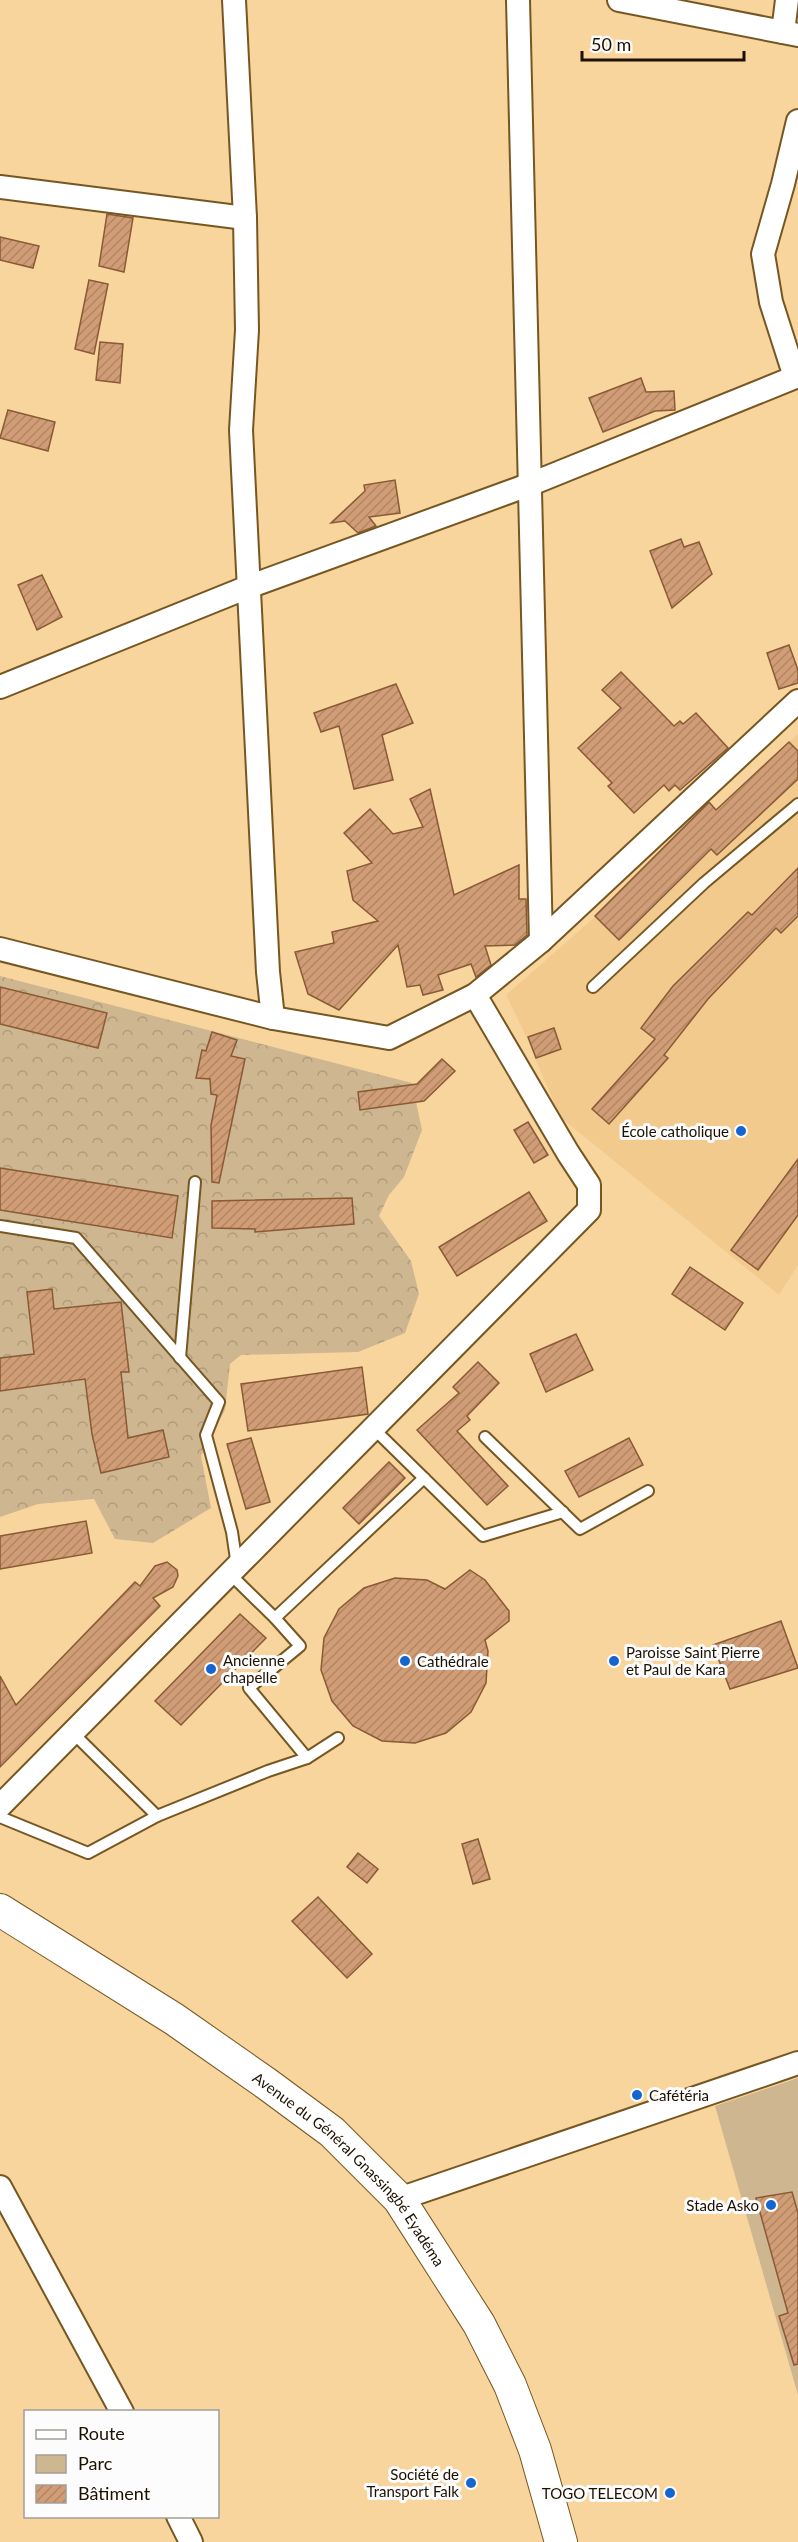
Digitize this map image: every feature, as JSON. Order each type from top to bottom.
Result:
[{"type":"main road","name":"Avenue du Général Gnassingbé Eyadéma","points":[[0,1910],[174,2019],[267,2084],[332,2132],[399,2199],[479,2324],[510,2385],[535,2450],[561,2542]]},
{"type":"street","points":[[234,0],[245,218],[247,330],[241,430],[268,972],[273,1018]]},
{"type":"street","points":[[519,0],[541,941]]},
{"type":"street","points":[[619,0],[790,33],[787,0]]},
{"type":"street","points":[[0,687],[248,587],[531,484],[796,376],[771,302],[763,254],[798,121]]},
{"type":"street","points":[[0,187],[245,218]]},
{"type":"street","points":[[0,949],[273,1018],[389,1038],[475,995],[541,941],[798,701]]},
{"type":"street","points":[[0,1806],[589,1210],[589,1185],[475,995]]},
{"type":"street","points":[[399,2199],[798,2063]]},
{"type":"street","points":[[0,2187],[121,2410]]},
{"type":"street","points":[[179,2518],[191,2542]]},
{"type":"lane","points":[[594,987],[704,883],[798,804]]},
{"type":"lane","points":[[180,1358],[195,1182]]},
{"type":"lane","points":[[0,1226],[76,1238],[219,1402],[206,1435],[232,1532],[234,1571],[300,1646],[249,1688],[308,1758]]},
{"type":"lane","points":[[374,1429],[483,1536],[562,1512]]},
{"type":"lane","points":[[485,1437],[580,1529],[648,1491]]},
{"type":"lane","points":[[275,1618],[424,1478]]},
{"type":"lane","points":[[73,1733],[158,1816]]},
{"type":"lane","points":[[0,1817],[88,1853],[158,1816],[268,1771],[308,1758],[338,1738]]},
{"type":"shaded area","points":[[798,734],[798,1265],[779,1295],[560,1117],[506,995],[694,830]]},
{"type":"green space","points":[[0,976],[412,1083],[422,1130],[404,1177],[389,1195],[379,1216],[411,1261],[419,1294],[405,1333],[358,1352],[241,1355],[230,1364],[225,1410],[201,1456],[211,1508],[153,1543],[115,1539],[94,1499],[38,1504],[0,1517]]},
{"type":"green space","name":"Stade Asko","points":[[798,2078],[798,2395],[715,2106]]},
{"type":"building","points":[[107,214],[133,218],[124,272],[99,266]]},
{"type":"building","points":[[0,237],[39,246],[33,268],[0,260]]},
{"type":"building","points":[[89,280],[108,284],[94,354],[75,349]]},
{"type":"building","points":[[100,342],[123,344],[120,383],[96,380]]},
{"type":"building","points":[[641,378],[646,392],[674,391],[675,410],[655,411],[603,432],[589,398]]},
{"type":"building","points":[[8,410],[55,422],[48,451],[0,438]]},
{"type":"building","points":[[395,480],[400,513],[369,517],[376,526],[358,533],[345,521],[331,523],[365,491],[364,485]]},
{"type":"building","points":[[681,539],[684,547],[699,542],[712,574],[672,608],[650,551]]},
{"type":"building","points":[[42,575],[62,617],[37,630],[18,585]]},
{"type":"building","points":[[789,645],[798,670],[798,683],[779,689],[767,653]]},
{"type":"building","points":[[621,672],[674,726],[680,721],[683,724],[696,713],[728,748],[680,790],[675,785],[669,791],[664,785],[634,813],[608,786],[612,783],[578,748],[621,708],[602,690]]},
{"type":"building","points":[[396,684],[413,723],[382,735],[393,780],[354,789],[339,726],[321,732],[314,713]]},
{"type":"building","points":[[789,742],[798,751],[798,779],[717,855],[711,849],[619,940],[595,916],[709,802],[716,810]]},
{"type":"building","points":[[430,789],[454,895],[519,865],[519,899],[526,899],[527,935],[515,945],[485,946],[491,965],[476,977],[471,964],[438,975],[443,990],[423,995],[420,985],[407,987],[398,945],[339,1010],[308,994],[295,952],[334,943],[332,932],[378,921],[353,900],[347,871],[372,863],[344,833],[370,809],[393,834],[423,827],[410,799]]},
{"type":"building","points":[[798,868],[798,916],[781,933],[776,928],[708,999],[664,1055],[668,1058],[609,1124],[592,1109],[655,1039],[641,1028],[673,986],[748,912],[752,915]]},
{"type":"building","points":[[0,987],[107,1013],[98,1048],[0,1024]]},
{"type":"building","points":[[554,1028],[561,1049],[536,1058],[528,1037]]},
{"type":"building","points":[[212,1032],[237,1040],[231,1056],[245,1059],[219,1183],[212,1182],[211,1125],[217,1095],[211,1094],[210,1079],[196,1078],[202,1050],[206,1051]]},
{"type":"building","points":[[442,1059],[455,1071],[424,1101],[360,1110],[358,1092],[417,1084]]},
{"type":"building","points":[[528,1122],[548,1155],[534,1163],[514,1130]]},
{"type":"building","points":[[798,1159],[798,1215],[758,1270],[731,1250]]},
{"type":"building","points":[[0,1168],[178,1196],[172,1238],[0,1210]]},
{"type":"building","points":[[529,1192],[547,1221],[457,1276],[439,1247]]},
{"type":"building","points":[[352,1198],[354,1224],[255,1232],[255,1229],[212,1228],[212,1201]]},
{"type":"building","points":[[690,1267],[743,1303],[725,1330],[672,1294]]},
{"type":"building","points":[[52,1289],[54,1309],[121,1302],[129,1372],[121,1372],[128,1438],[163,1430],[169,1457],[101,1473],[92,1434],[85,1379],[0,1391],[0,1358],[34,1354],[27,1292]]},
{"type":"building","points":[[576,1334],[593,1370],[546,1392],[530,1354]]},
{"type":"building","points":[[478,1362],[499,1383],[467,1416],[470,1420],[457,1431],[508,1486],[487,1505],[417,1430],[459,1393],[453,1387]]},
{"type":"building","points":[[362,1367],[368,1414],[248,1431],[241,1384]]},
{"type":"building","points":[[251,1438],[270,1502],[246,1509],[227,1444]]},
{"type":"building","points":[[629,1438],[643,1465],[579,1497],[565,1471]]},
{"type":"building","points":[[389,1462],[405,1478],[359,1524],[343,1508]]},
{"type":"building","points":[[86,1521],[92,1553],[0,1569],[0,1536]]},
{"type":"building","points":[[167,1562],[177,1570],[178,1576],[173,1587],[153,1598],[160,1606],[0,1767],[0,1676],[16,1705],[135,1582],[140,1586],[155,1566]]},
{"type":"building","name":"Cathédrale","points":[[470,1570],[485,1580],[509,1611],[509,1621],[485,1640],[488,1651],[486,1683],[471,1712],[446,1733],[415,1743],[382,1741],[353,1726],[332,1701],[321,1670],[324,1638],[339,1609],[364,1588],[395,1578],[427,1580],[445,1589]]},
{"type":"building","name":"Ancienne chapelle","points":[[240,1614],[266,1638],[181,1725],[155,1701]]},
{"type":"building","points":[[781,1621],[798,1668],[730,1689],[713,1645]]},
{"type":"building","points":[[478,1839],[490,1879],[473,1884],[462,1844]]},
{"type":"building","points":[[358,1853],[378,1869],[367,1883],[347,1867]]},
{"type":"building","points":[[318,1897],[372,1954],[347,1978],[292,1921]]},
{"type":"building","points":[[792,2192],[798,2213],[798,2364],[794,2365],[779,2316],[788,2313],[756,2198]]},
{"type":"place","name":"École catholique","points":[[741,1131]]},
{"type":"place","name":"Cathédrale","points":[[405,1661]]},
{"type":"place","name":"Paroisse Saint Pierre et Paul de Kara","points":[[614,1661]]},
{"type":"place","name":"Ancienne chapelle","points":[[211,1669]]},
{"type":"place","name":"Cafétéria","points":[[637,2095]]},
{"type":"place","name":"Stade Asko","points":[[771,2205]]},
{"type":"place","name":"Société de Transport Falk","points":[[471,2483]]},
{"type":"place","name":"TOGO TELECOM","points":[[670,2493]]}]
